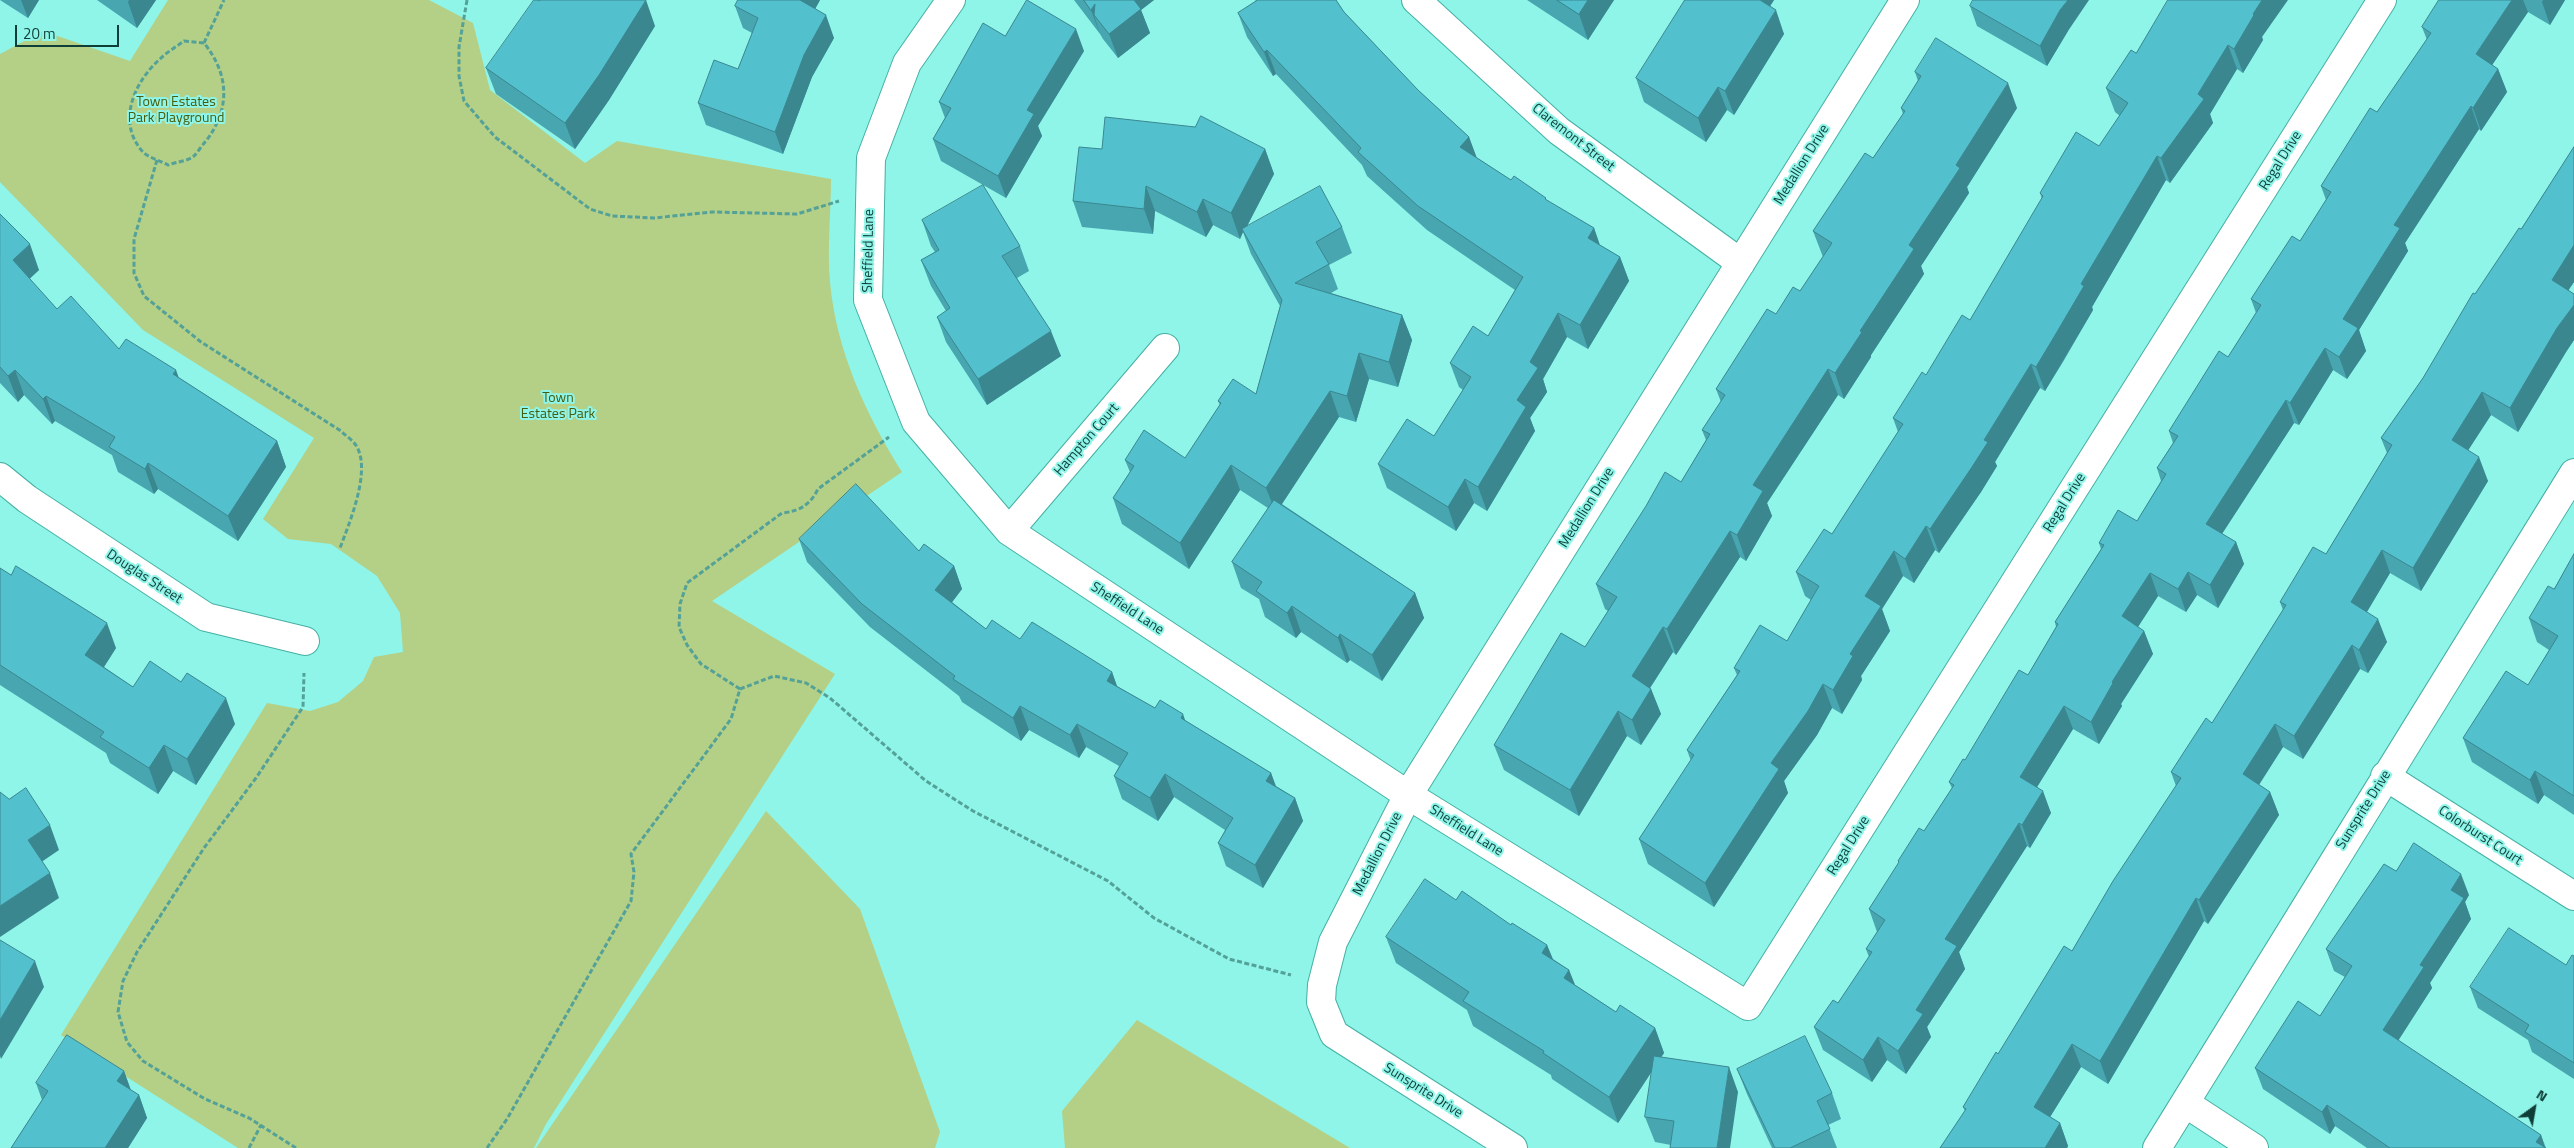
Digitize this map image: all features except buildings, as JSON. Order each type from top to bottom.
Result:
[{"type":"street","name":"Sheffield Lane","points":[[951,0],[907,63],[871,158],[868,300],[916,422],[1009,531],[1408,795],[1748,1006]]},
{"type":"street","name":"Claremont Street","points":[[1416,0],[1559,131],[1741,263]]},
{"type":"street","name":"Medallion Drive","points":[[1334,1034],[1321,1002],[1322,986],[1333,942],[1408,795],[1905,0]]},
{"type":"street","name":"Regal Drive","points":[[1748,1006],[2382,0]]},
{"type":"street","name":"Hampton Court","points":[[1009,531],[1166,348]]},
{"type":"street","name":"Sunsprite Drive","points":[[2157,1148],[2385,776],[2574,473]]},
{"type":"street","name":"Douglas Street","points":[[0,477],[27,499],[206,617],[305,641]]},
{"type":"street","name":"Colorburst Court","points":[[2385,776],[2574,896]]},
{"type":"street","name":"Sunsprite Drive","points":[[1334,1034],[1513,1148]]},
{"type":"street","points":[[2185,1103],[2254,1148]]},
{"type":"path","points":[[204,43],[224,0]]},
{"type":"path","points":[[466,0],[459,46],[458,76],[464,101],[495,137],[590,209],[612,216],[654,218],[712,212],[797,214],[870,192]]},
{"type":"path","points":[[184,41],[204,43],[216,58],[223,78],[224,102],[212,133],[193,157],[168,165],[145,154],[130,132],[129,110],[141,80],[160,59],[184,41]]},
{"type":"path","points":[[157,160],[134,239],[134,273],[144,296],[201,342],[341,431],[357,447],[361,461],[359,489],[340,548]]},
{"type":"path","points":[[740,689],[701,664],[687,646],[679,626],[680,604],[686,583],[782,513],[797,512],[812,500],[818,489],[885,440],[916,422]]},
{"type":"path","points":[[296,1148],[261,1125],[205,1099],[143,1060],[127,1042],[118,1012],[123,981],[137,952],[204,848],[256,778],[303,707],[305,641]]},
{"type":"path","points":[[740,689],[774,676],[806,683],[830,698],[926,782],[973,811],[1108,881],[1154,918],[1229,959],[1284,972],[1322,986]]},
{"type":"path","points":[[487,1148],[507,1119],[631,901],[634,872],[631,854],[731,719],[740,689]]},
{"type":"path","points":[[249,1148],[261,1125]]},
{"type":"green space","name":"Town Estates Park","points":[[168,0],[429,0],[473,23],[490,90],[585,163],[617,141],[831,179],[829,269],[833,307],[839,332],[846,357],[865,405],[902,472],[712,601],[835,674],[546,1124],[534,1148],[238,1148],[61,1035],[267,703],[310,711],[338,702],[363,681],[374,657],[403,652],[400,613],[377,576],[331,544],[288,539],[263,519],[314,438],[143,330],[0,182],[0,54],[43,31],[130,61]]},
{"type":"green space","points":[[766,811],[860,909],[940,1132],[935,1148],[536,1148]]},
{"type":"green space","points":[[1137,1020],[1350,1148],[1065,1148],[1062,1111]]},
{"type":"park label","name":"Town Estates Park Playground","points":[[176,112]]}]
